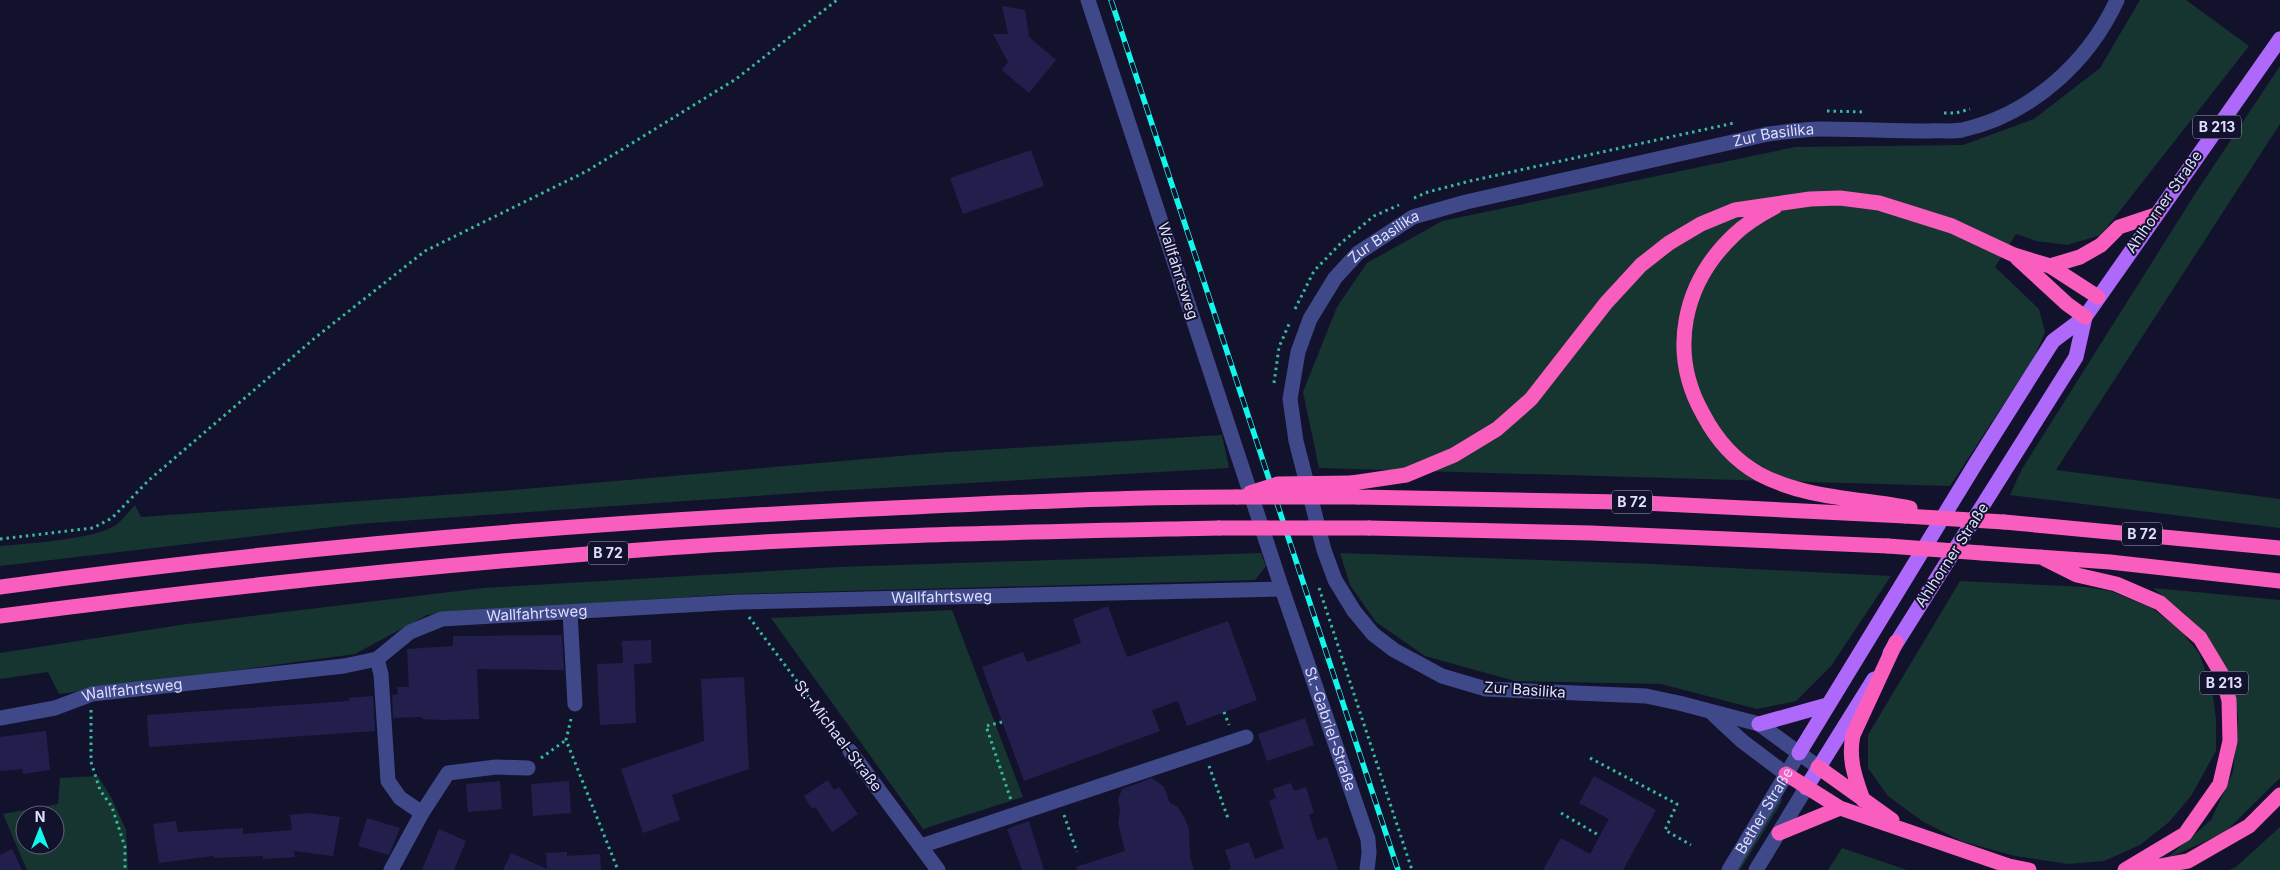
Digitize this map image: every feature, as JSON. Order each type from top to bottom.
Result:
[{"type":"highway","name":"B 72","points":[[1237,497],[1278,484],[1352,483],[1406,475],[1454,455],[1497,429],[1531,399],[1606,302],[1641,265],[1669,243],[1701,224],[1735,210],[1782,203],[1840,198],[1879,203],[1952,226],[2014,255],[2050,266],[2098,297]]},
{"type":"highway","name":"B 72","points":[[1782,203],[1749,222],[1734,235],[1703,273],[1690,299],[1684,327],[1683,352],[1692,392],[1712,431],[1741,462],[1759,474],[1788,488],[1822,496],[1883,503],[1908,512]]},
{"type":"highway","points":[[2050,266],[2080,257],[2101,245],[2119,227],[2155,215]]},
{"type":"highway","name":"B 72","points":[[2014,255],[2067,304],[2085,317]]},
{"type":"highway","name":"B 72","points":[[0,587],[353,545],[670,519],[965,505],[1211,497],[1358,497],[1623,502],[1908,512],[1948,518],[2280,548]]},
{"type":"highway","name":"B 72","points":[[0,616],[171,594],[355,574],[668,548],[966,534],[1219,528],[1369,528],[1591,533],[1888,546],[2110,562],[2280,581]]},
{"type":"highway","name":"B 213","points":[[2041,557],[2078,575],[2116,584],[2160,604],[2200,638],[2221,673],[2229,700],[2230,741],[2220,784],[2185,834],[2125,870]]},
{"type":"highway","name":"B 213","points":[[1863,800],[1852,768],[1850,750],[1853,735],[1896,642]]},
{"type":"highway","points":[[1818,767],[1904,828]]},
{"type":"highway","points":[[1786,774],[1840,808],[1904,828],[2009,866],[2029,870]]},
{"type":"highway","points":[[2139,870],[2188,861],[2249,826],[2280,795]]},
{"type":"highway","points":[[1779,833],[1840,808]]},
{"type":"main road","name":"Ahlhorner Straße","points":[[1799,753],[1827,704],[2054,341],[2085,317],[2280,39]]},
{"type":"main road","name":"Ahlhorner Straße","points":[[1806,788],[2076,357],[2085,317]]},
{"type":"main road","points":[[1759,724],[1827,704]]},
{"type":"street","name":"Wallfahrtsweg","points":[[0,718],[55,708],[92,694],[344,666],[376,659],[410,632],[442,619],[738,602],[1282,589],[1088,0]]},
{"type":"street","name":"Zur Basilika","points":[[1818,767],[1759,724],[1646,696],[1486,690],[1464,684],[1418,664],[1394,650],[1373,634],[1354,611],[1335,580],[1324,550],[1296,440],[1290,399],[1298,352],[1310,319],[1335,278],[1358,253],[1413,216],[1466,202],[1768,134],[1819,128],[1890,132],[1961,130],[1995,119],[2032,100],[2064,76],[2091,45],[2117,0]]},
{"type":"street","name":"St.-Gabriel-Straße","points":[[1282,589],[1368,840],[1370,853],[1367,870]]},
{"type":"street","points":[[570,612],[575,704]]},
{"type":"street","points":[[376,659],[380,674],[388,781],[400,798],[422,813]]},
{"type":"street","name":"Zur Basilika","points":[[1712,713],[1742,741],[1786,774]]},
{"type":"street","points":[[921,846],[1246,737]]},
{"type":"street","name":"St.-Michael-Straße","points":[[850,751],[938,870]]},
{"type":"street","name":"Bether Straße","points":[[1729,870],[1799,753]]},
{"type":"street","points":[[391,870],[422,813],[448,773],[496,767],[528,768]]},
{"type":"street","name":"Bether Straße","points":[[1756,870],[1806,788]]},
{"type":"path","points":[[0,539],[93,528],[112,518],[149,480],[293,356],[426,250],[587,171],[736,79],[837,0]]},
{"type":"path","points":[[1938,113],[1956,112],[1973,108]]},
{"type":"path","points":[[1822,112],[1840,110],[1866,112]]},
{"type":"path","points":[[1410,200],[1428,192],[1470,181],[1738,122]]},
{"type":"path","points":[[1274,388],[1279,347],[1314,271],[1341,243],[1374,216],[1401,204]]},
{"type":"path","points":[[1318,584],[1412,870]]},
{"type":"path","name":"St.-Michael-Straße","points":[[738,602],[850,751]]},
{"type":"path","points":[[92,694],[91,762],[100,790],[112,807],[125,847],[125,870]]},
{"type":"path","points":[[575,704],[566,740],[618,870]]},
{"type":"path","points":[[1002,722],[986,726],[1016,814]]},
{"type":"path","points":[[528,768],[566,740]]},
{"type":"path","points":[[1204,751],[1229,822]]},
{"type":"path","points":[[1590,758],[1677,804],[1665,830],[1691,845]]},
{"type":"path","points":[[1059,800],[1077,852]]},
{"type":"path","points":[[1560,813],[1600,836]]},
{"type":"green space","points":[[2140,0],[2186,0],[2249,46],[2101,235],[2067,245],[2036,241],[2016,234],[1995,267],[2039,309],[2045,332],[2034,358],[1950,486],[1319,468],[1303,392],[1337,307],[1367,263],[1442,221],[1795,147],[1963,145],[2034,119],[2100,68]]},
{"type":"green space","points":[[2280,66],[2280,124],[2056,470],[2280,499],[2280,528],[2010,495],[2022,469],[2195,194]]},
{"type":"green space","points":[[1222,435],[1229,468],[812,492],[358,524],[0,566],[0,546],[60,540],[93,534],[116,525],[135,505],[141,517],[513,490],[934,453]]},
{"type":"green space","points":[[1261,553],[1266,566],[1255,580],[732,594],[427,615],[355,654],[59,694],[48,672],[0,679],[0,653],[187,624],[483,588],[839,567]]},
{"type":"green space","points":[[1340,553],[1653,564],[1891,576],[1831,666],[1796,701],[1757,709],[1661,684],[1515,681],[1425,656],[1376,622],[1350,585]]},
{"type":"green space","points":[[1960,581],[2086,587],[2110,591],[2152,608],[2181,631],[2199,653],[2212,689],[2216,719],[2216,751],[2191,796],[2169,822],[2140,845],[2104,861],[2068,864],[2015,856],[1961,841],[1922,821],[1888,796],[1868,768],[1868,735]]},
{"type":"green space","points":[[2153,588],[2280,600],[2280,778],[2224,833],[2166,859],[2211,820],[2233,772],[2238,717],[2227,668],[2185,614]]},
{"type":"green space","points":[[952,610],[1023,797],[923,829],[771,618]]},
{"type":"green space","points":[[98,776],[111,797],[126,830],[128,870],[27,870],[21,855],[65,855],[65,805],[52,805],[58,804],[60,778]]},
{"type":"green space","points":[[1779,796],[1782,799],[1781,803],[1740,870],[1734,870]]},
{"type":"green space","points":[[15,812],[15,842],[3,814]]},
{"type":"green space","points":[[2280,827],[2280,870],[2229,870],[2236,867]]},
{"type":"green space","points":[[1842,848],[1907,870],[1828,870]]},
{"type":"building","points":[[1002,6],[1025,10],[1029,37],[1056,60],[1029,93],[1002,70],[1008,62],[993,34],[1008,34]]},
{"type":"building","points":[[1031,150],[1044,186],[963,214],[950,178]]},
{"type":"building","points":[[1108,606],[1127,657],[1228,621],[1257,700],[1187,726],[1178,701],[1152,710],[1160,731],[1024,781],[982,667],[1023,652],[1027,662],[1081,643],[1073,619]]},
{"type":"building","points":[[562,635],[564,670],[477,669],[479,719],[393,718],[392,695],[398,694],[397,687],[409,687],[407,649],[453,646],[453,636]]},
{"type":"building","points":[[651,640],[652,663],[634,664],[636,723],[600,725],[597,664],[623,663],[622,641]]},
{"type":"building","points":[[744,677],[749,769],[672,795],[680,820],[643,833],[621,769],[704,741],[701,679]]},
{"type":"building","points":[[373,696],[375,731],[149,747],[147,715],[349,701],[349,698]]},
{"type":"building","points":[[1305,718],[1314,745],[1267,761],[1258,734]]},
{"type":"building","points":[[46,731],[50,770],[23,774],[22,769],[0,771],[0,737]]},
{"type":"building","points":[[1594,776],[1656,810],[1623,870],[1543,870],[1561,838],[1590,854],[1609,819],[1579,803]]},
{"type":"building","points":[[1152,778],[1164,787],[1170,803],[1178,807],[1185,819],[1189,829],[1190,857],[1194,870],[1077,870],[1076,867],[1125,851],[1118,823],[1120,810],[1118,800],[1122,789]]},
{"type":"building","points":[[828,780],[834,790],[839,787],[858,814],[832,832],[815,807],[812,809],[804,796]]},
{"type":"building","points":[[500,781],[502,809],[468,812],[466,784]]},
{"type":"building","points":[[569,781],[571,813],[533,816],[531,784]]},
{"type":"building","points":[[1291,783],[1294,791],[1306,787],[1314,813],[1309,815],[1317,840],[1327,837],[1338,870],[1229,870],[1231,867],[1225,850],[1249,842],[1255,859],[1284,848],[1269,801],[1276,798],[1273,789]]},
{"type":"building","points":[[309,813],[340,817],[333,856],[294,851],[295,857],[263,859],[263,856],[214,858],[214,856],[159,863],[153,824],[176,821],[178,832],[243,828],[243,834],[292,830],[290,815]]},
{"type":"building","points":[[367,818],[400,828],[389,855],[358,846]]},
{"type":"building","points":[[1029,821],[1044,870],[1022,870],[1007,829]]},
{"type":"building","points":[[439,829],[466,841],[454,870],[422,870]]},
{"type":"building","points":[[12,849],[22,870],[0,870],[0,855]]},
{"type":"building","points":[[567,852],[567,856],[600,854],[601,870],[503,870],[511,853],[547,869],[546,853]]},
{"type":"railway","points":[[1111,0],[1398,870]]}]
